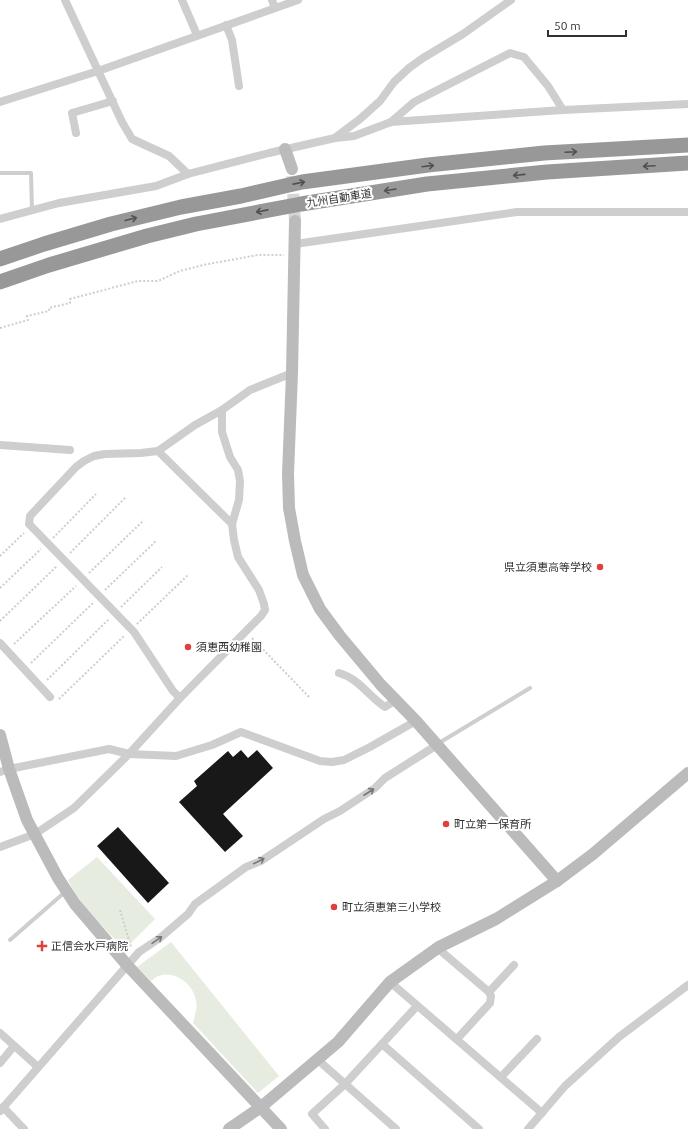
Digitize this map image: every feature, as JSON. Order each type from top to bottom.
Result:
[{"type":"highway","name":"九州自動車道","points":[[0,259],[111,224],[181,207],[310,181],[544,153],[688,145]]},
{"type":"highway","name":"九州自動車道","points":[[0,282],[49,265],[146,236],[196,224],[301,204],[427,184],[547,172],[688,163]]},
{"type":"highway","points":[[0,249],[111,224]]},
{"type":"highway","points":[[0,290],[21,280],[146,236]]},
{"type":"street","points":[[65,0],[132,139],[169,156],[188,174]]},
{"type":"street","points":[[182,0],[198,35]]},
{"type":"street","points":[[0,102],[98,71],[226,25],[274,4],[298,0]]},
{"type":"street","points":[[335,138],[360,120],[380,101],[394,82],[409,68],[463,34],[511,0]]},
{"type":"street","points":[[226,25],[232,40],[239,86]]},
{"type":"street","points":[[391,122],[414,102],[510,53],[524,57],[548,86],[563,110]]},
{"type":"street","points":[[76,133],[72,113],[113,101]]},
{"type":"street","points":[[0,219],[59,203],[156,186],[188,174],[285,149],[335,138],[354,136],[391,122],[563,110],[688,104]]},
{"type":"street","points":[[285,149],[292,170]]},
{"type":"street","points":[[295,249],[517,212],[688,212]]},
{"type":"street","points":[[295,221],[292,373],[288,474],[289,508],[303,575],[320,609],[340,636],[557,881]]},
{"type":"street","points":[[180,698],[131,629],[29,524],[30,516],[84,460],[105,454],[158,451],[195,425],[222,410],[250,390],[292,373]]},
{"type":"street","points":[[0,847],[35,834],[74,808],[129,754],[180,698],[261,616],[265,610],[259,590],[238,557],[232,524],[238,500],[240,481],[238,470],[230,457],[222,432],[222,410]]},
{"type":"street","points":[[0,445],[70,450]]},
{"type":"street","points":[[158,451],[232,524]]},
{"type":"street","points":[[0,643],[53,699]]},
{"type":"street","points":[[338,673],[349,676],[376,701],[386,707],[396,700]]},
{"type":"street","points":[[5,770],[109,749],[129,754],[176,756],[212,745],[242,732],[320,761],[332,762],[344,760],[416,721]]},
{"type":"street","points":[[0,735],[5,770],[27,820],[58,878],[67,891],[91,923],[127,965],[281,1129]]},
{"type":"street","points":[[24,1129],[2,1109],[139,952],[188,914],[195,904],[218,886],[246,867],[260,861],[324,819],[340,811],[375,788],[385,778],[437,745]]},
{"type":"street","points":[[229,1129],[261,1107],[338,1042],[390,982],[439,948],[496,919],[557,881],[593,854],[688,772]]},
{"type":"street","points":[[439,948],[489,992],[491,996],[490,1003],[457,1039]]},
{"type":"street","points":[[489,992],[514,964]]},
{"type":"street","points":[[390,982],[542,1113]]},
{"type":"street","points":[[528,1129],[565,1086],[619,1037],[688,985]]},
{"type":"street","points":[[325,1129],[312,1114],[345,1084],[417,1006]]},
{"type":"street","points":[[0,1033],[38,1067]]},
{"type":"street","points":[[501,1077],[537,1039]]},
{"type":"street","points":[[382,1044],[479,1129]]},
{"type":"street","points":[[0,1063],[14,1046]]},
{"type":"street","points":[[318,1060],[396,1129]]},
{"type":"lane","points":[[0,173],[32,173],[32,210]]},
{"type":"lane","points":[[437,745],[530,688]]},
{"type":"lane","points":[[10,940],[67,891]]},
{"type":"path","points":[[0,328],[28,320],[27,316],[49,311],[49,308],[70,303],[70,299],[117,286],[138,281],[158,281],[180,271],[295,249]]},
{"type":"path","points":[[0,588],[48,543],[96,494]]},
{"type":"path","points":[[0,621],[64,560],[126,497]]},
{"type":"path","points":[[7,651],[144,520]]},
{"type":"path","points":[[0,556],[31,526]]},
{"type":"path","points":[[24,670],[156,541]]},
{"type":"path","points":[[40,686],[116,613],[162,566]]},
{"type":"path","points":[[53,699],[131,629],[189,574]]},
{"type":"path","points":[[246,631],[310,698]]},
{"type":"path","points":[[120,910],[131,947]]},
{"type":"shaded area","points":[[97,857],[155,919],[125,949],[86,908],[73,890],[68,880]]},
{"type":"shaded area","points":[[171,942],[279,1076],[258,1093],[193,1023],[196,1004],[195,995],[189,985],[179,978],[168,975],[159,976],[151,981],[137,967]]},
{"type":"building","points":[[241,750],[248,758],[257,750],[273,768],[223,814],[243,836],[225,852],[179,802],[197,786],[194,781],[228,751],[233,757]]},
{"type":"building","points":[[118,827],[169,883],[148,903],[97,846]]},
{"type":"tunnel","points":[[292,176],[295,221]]},
{"type":"place","name":"県立須恵高等学校","points":[[600,567]]},
{"type":"place","name":"須恵西幼稚園","points":[[188,647]]},
{"type":"place","name":"町立第一保育所","points":[[446,824]]},
{"type":"place","name":"町立須恵第三小学校","points":[[334,907]]},
{"type":"place","name":"正信会水戸病院","points":[[42,946]]}]
